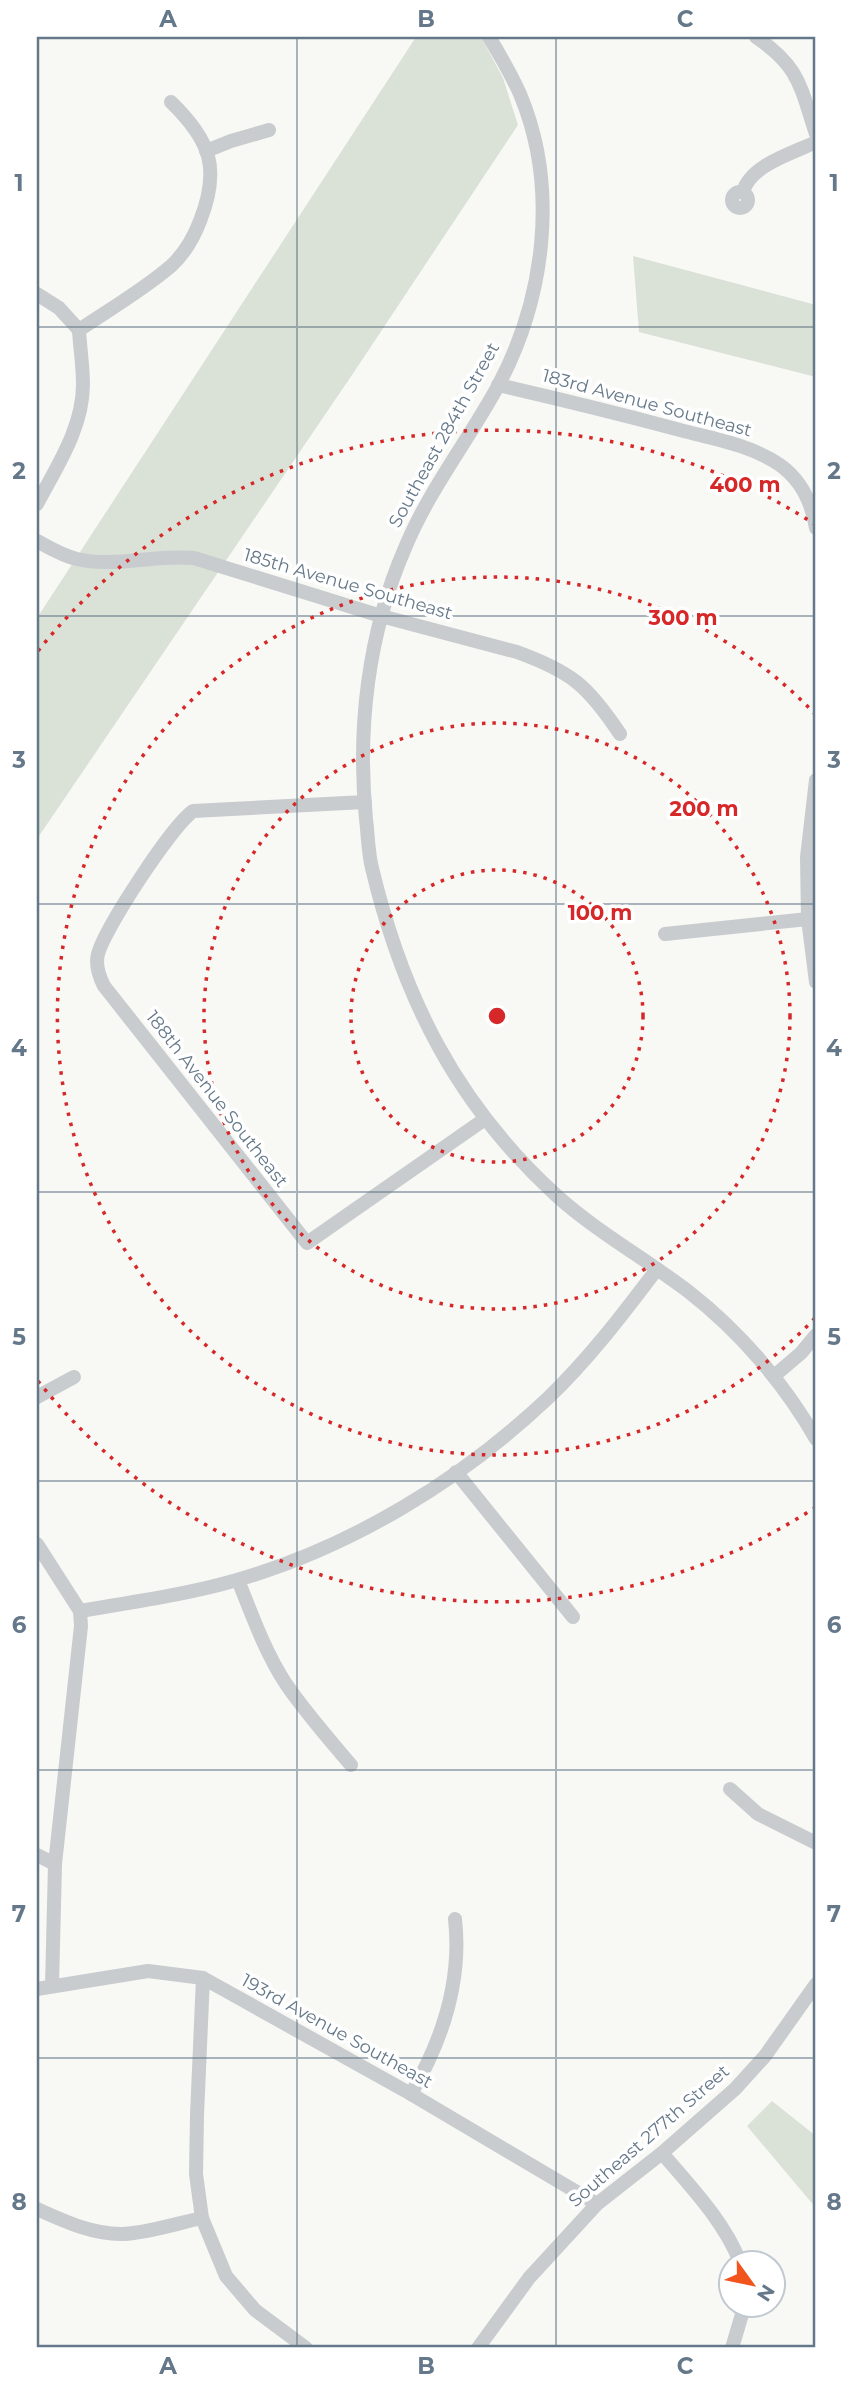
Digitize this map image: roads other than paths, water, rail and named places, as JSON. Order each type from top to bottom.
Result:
[{"type":"street","name":"Southeast 284th Street","points":[[489,37],[521,96],[531,131],[540,171],[543,212],[541,253],[533,293],[513,351],[498,384],[430,494],[398,564],[381,616],[368,684],[362,744],[370,863],[396,953],[423,1021],[458,1081],[485,1119],[558,1197],[691,1294],[720,1319],[774,1376],[816,1439]]},
{"type":"street","points":[[756,37],[785,59],[794,72],[816,134]]},
{"type":"street","points":[[79,330],[173,264],[197,229],[210,188],[211,169],[193,123],[171,102]]},
{"type":"street","points":[[206,151],[269,130]]},
{"type":"street","points":[[743,192],[749,181],[768,166],[816,142]]},
{"type":"street","points":[[37,294],[59,308],[79,330],[83,385],[80,414],[68,445],[37,504]]},
{"type":"street","name":"183rd Avenue Southeast","points":[[498,384],[686,431],[760,453],[792,475],[808,500],[816,528]]},
{"type":"street","name":"185th Avenue Southeast","points":[[37,541],[66,556],[93,561],[174,556],[194,558],[381,616],[517,652],[575,679],[598,701],[620,734]]},
{"type":"street","points":[[816,780],[807,857],[808,919],[816,982]]},
{"type":"street","name":"188th Avenue Southeast","points":[[365,802],[193,811],[173,830],[108,932],[97,958],[99,976],[104,986],[307,1243],[485,1119]]},
{"type":"street","points":[[665,934],[808,919]]},
{"type":"street","points":[[80,1611],[178,1595],[237,1580],[325,1549],[408,1503],[456,1472],[547,1399],[588,1356],[657,1269]]},
{"type":"street","points":[[774,1376],[801,1353],[816,1335]]},
{"type":"street","points":[[37,1397],[74,1377]]},
{"type":"street","points":[[456,1472],[573,1617]]},
{"type":"street","points":[[37,1544],[80,1611],[81,1642],[55,1864],[52,1986]]},
{"type":"street","points":[[237,1580],[259,1633],[285,1682],[351,1765]]},
{"type":"street","points":[[730,1789],[758,1814],[816,1843]]},
{"type":"street","points":[[37,1855],[55,1864]]},
{"type":"street","points":[[411,2094],[429,2060],[444,2022],[452,1990],[458,1944],[455,1919]]},
{"type":"street","name":"193rd Avenue Southeast","points":[[37,1989],[148,1971],[203,1979],[411,2094],[597,2204]]},
{"type":"street","points":[[203,1979],[197,2115],[197,2174],[202,2218],[226,2276],[255,2310],[306,2348]]},
{"type":"street","name":"Southeast 277th Street","points":[[478,2348],[529,2278],[597,2204],[662,2153],[735,2089],[757,2064],[816,1984]]},
{"type":"street","points":[[662,2153],[697,2193],[725,2232],[733,2248]]},
{"type":"street","points":[[37,2209],[71,2224],[122,2234],[202,2218]]},
{"type":"street","points":[[732,2348],[741,2318]]}]
